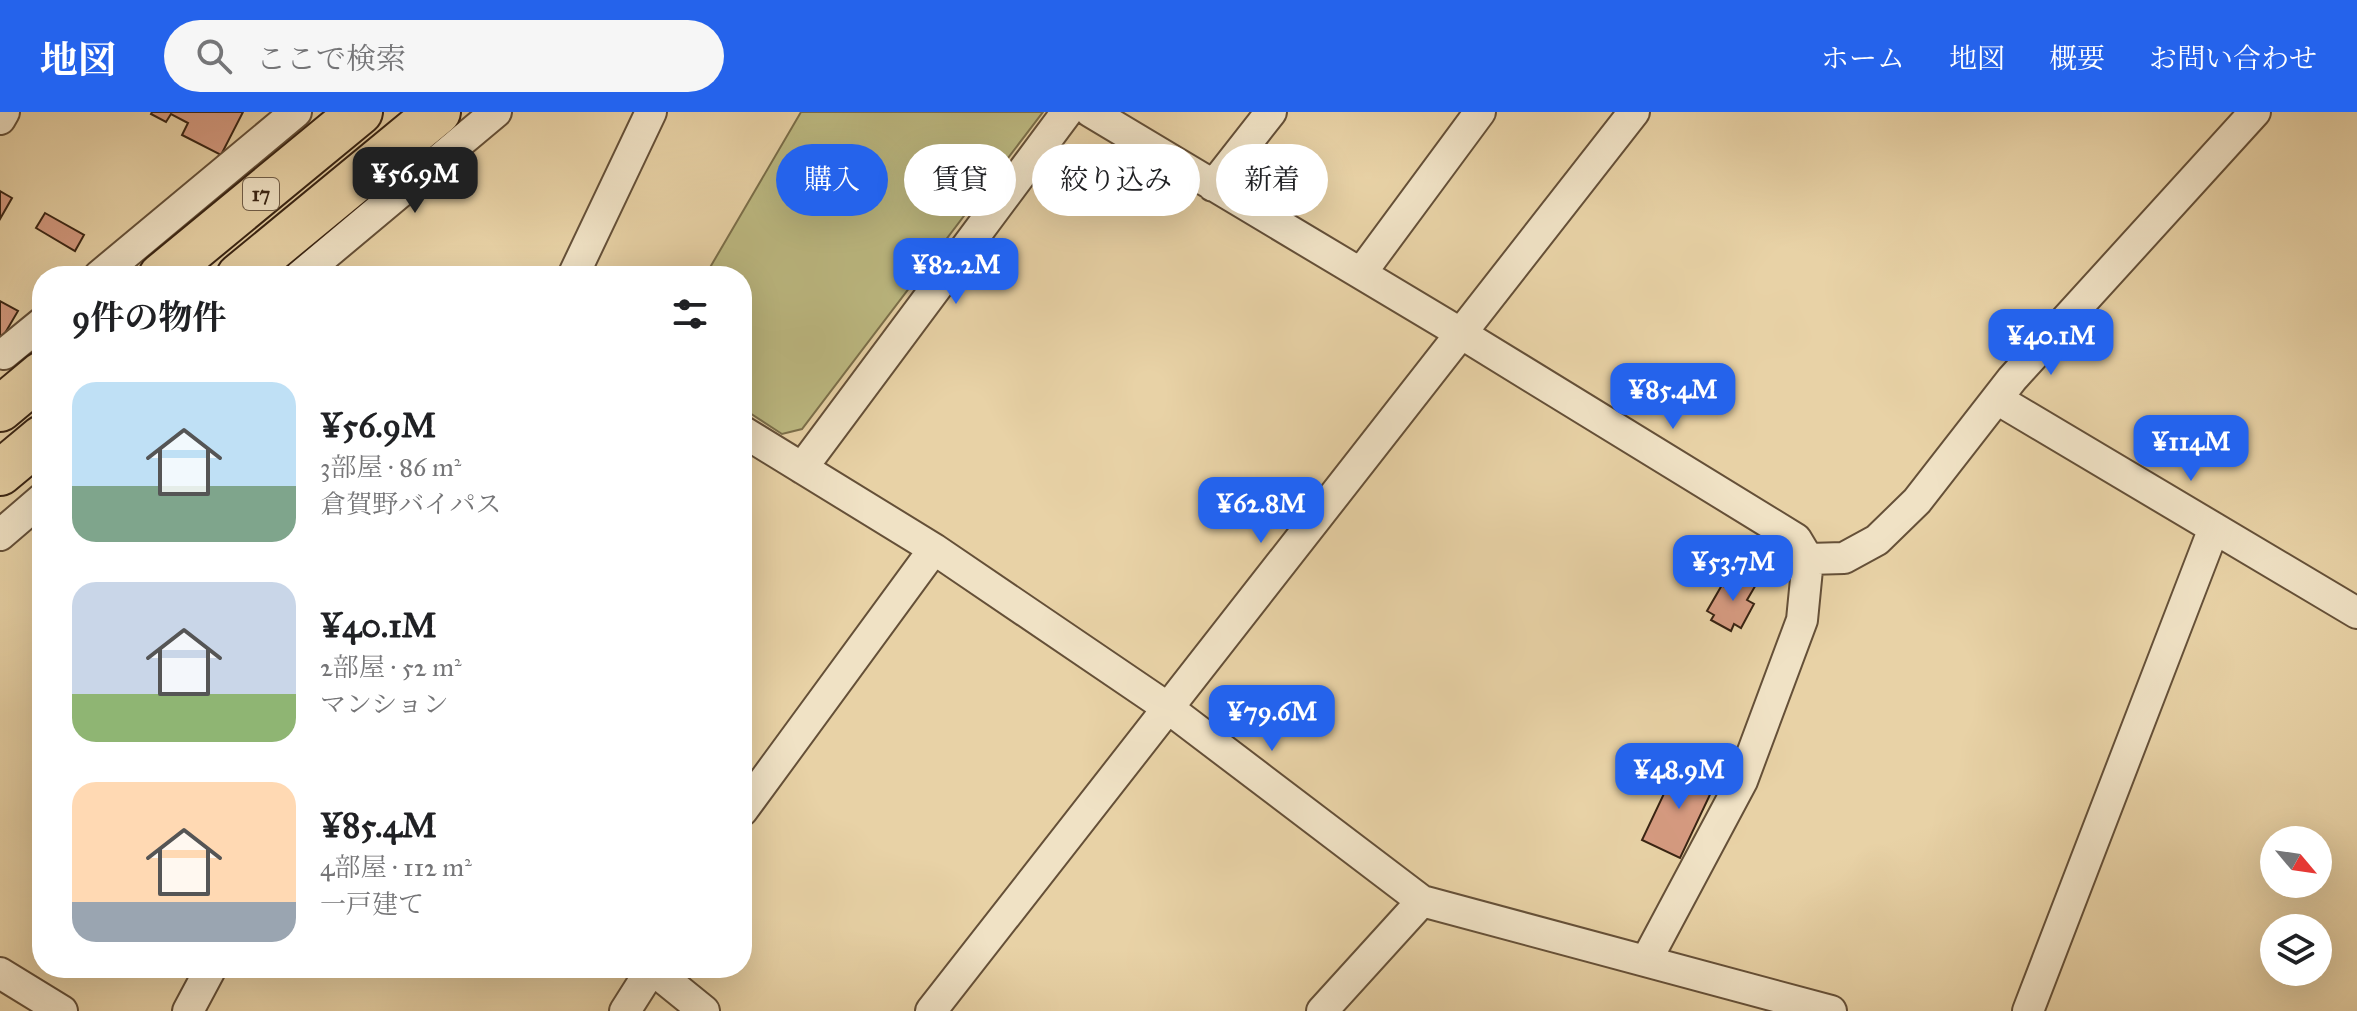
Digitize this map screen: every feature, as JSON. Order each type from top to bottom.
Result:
[{"type":"highway","name":"17","points":[[173,266],[360,112]]},
{"type":"highway","name":"17","points":[[251,266],[438,112]]},
{"type":"highway","points":[[0,409],[23,364]]},
{"type":"highway","points":[[0,473],[32,446]]},
{"type":"street","points":[[0,119],[4,112]]},
{"type":"street","points":[[111,266],[296,112]]},
{"type":"street","points":[[312,266],[496,112]]},
{"type":"street","points":[[578,266],[651,112]]},
{"type":"street","points":[[802,468],[1067,112]]},
{"type":"street","points":[[1091,112],[1796,539],[1808,559],[1802,620],[1742,781],[1646,961]]},
{"type":"street","points":[[1213,186],[1271,112]]},
{"type":"street","points":[[1361,273],[1480,112]]},
{"type":"street","points":[[931,1011],[1634,112]]},
{"type":"street","points":[[1808,559],[1844,558],[1877,540],[1917,501],[2012,379],[2255,112]]},
{"type":"street","points":[[23,364],[32,345]]},
{"type":"street","points":[[1997,399],[2357,613]]},
{"type":"street","points":[[752,437],[934,549],[1168,708],[1422,901],[1831,1011]]},
{"type":"street","points":[[0,535],[32,508]]},
{"type":"street","points":[[2028,1011],[2214,528]]},
{"type":"street","points":[[752,797],[934,549]]},
{"type":"street","points":[[1322,1011],[1422,901]]},
{"type":"street","points":[[0,973],[62,1011]]},
{"type":"street","points":[[188,1011],[206,978]]},
{"type":"street","points":[[625,1011],[645,978]]},
{"type":"street","points":[[662,978],[704,1011]]},
{"type":"shaded area","points":[[801,112],[1043,112],[1016,148],[1016,144],[904,144],[904,216],[964,216],[802,429],[782,434],[752,414],[752,266],[711,266],[776,155],[776,216],[888,216],[888,144],[782,144]]},
{"type":"building","points":[[152,112],[243,112],[221,155],[182,135],[188,123],[171,114],[166,122]]},
{"type":"building","points":[[0,191],[12,198],[0,219]]},
{"type":"building","points":[[45,213],[84,235],[75,251],[36,228]]},
{"type":"building","points":[[0,301],[18,311],[1,340],[0,339]]},
{"type":"building","points":[[1737,572],[1757,583],[1747,600],[1754,604],[1741,628],[1734,624],[1731,631],[1711,620],[1714,615],[1707,611],[1722,585],[1728,589]]},
{"type":"building","points":[[1678,764],[1716,782],[1680,858],[1642,840]]}]
